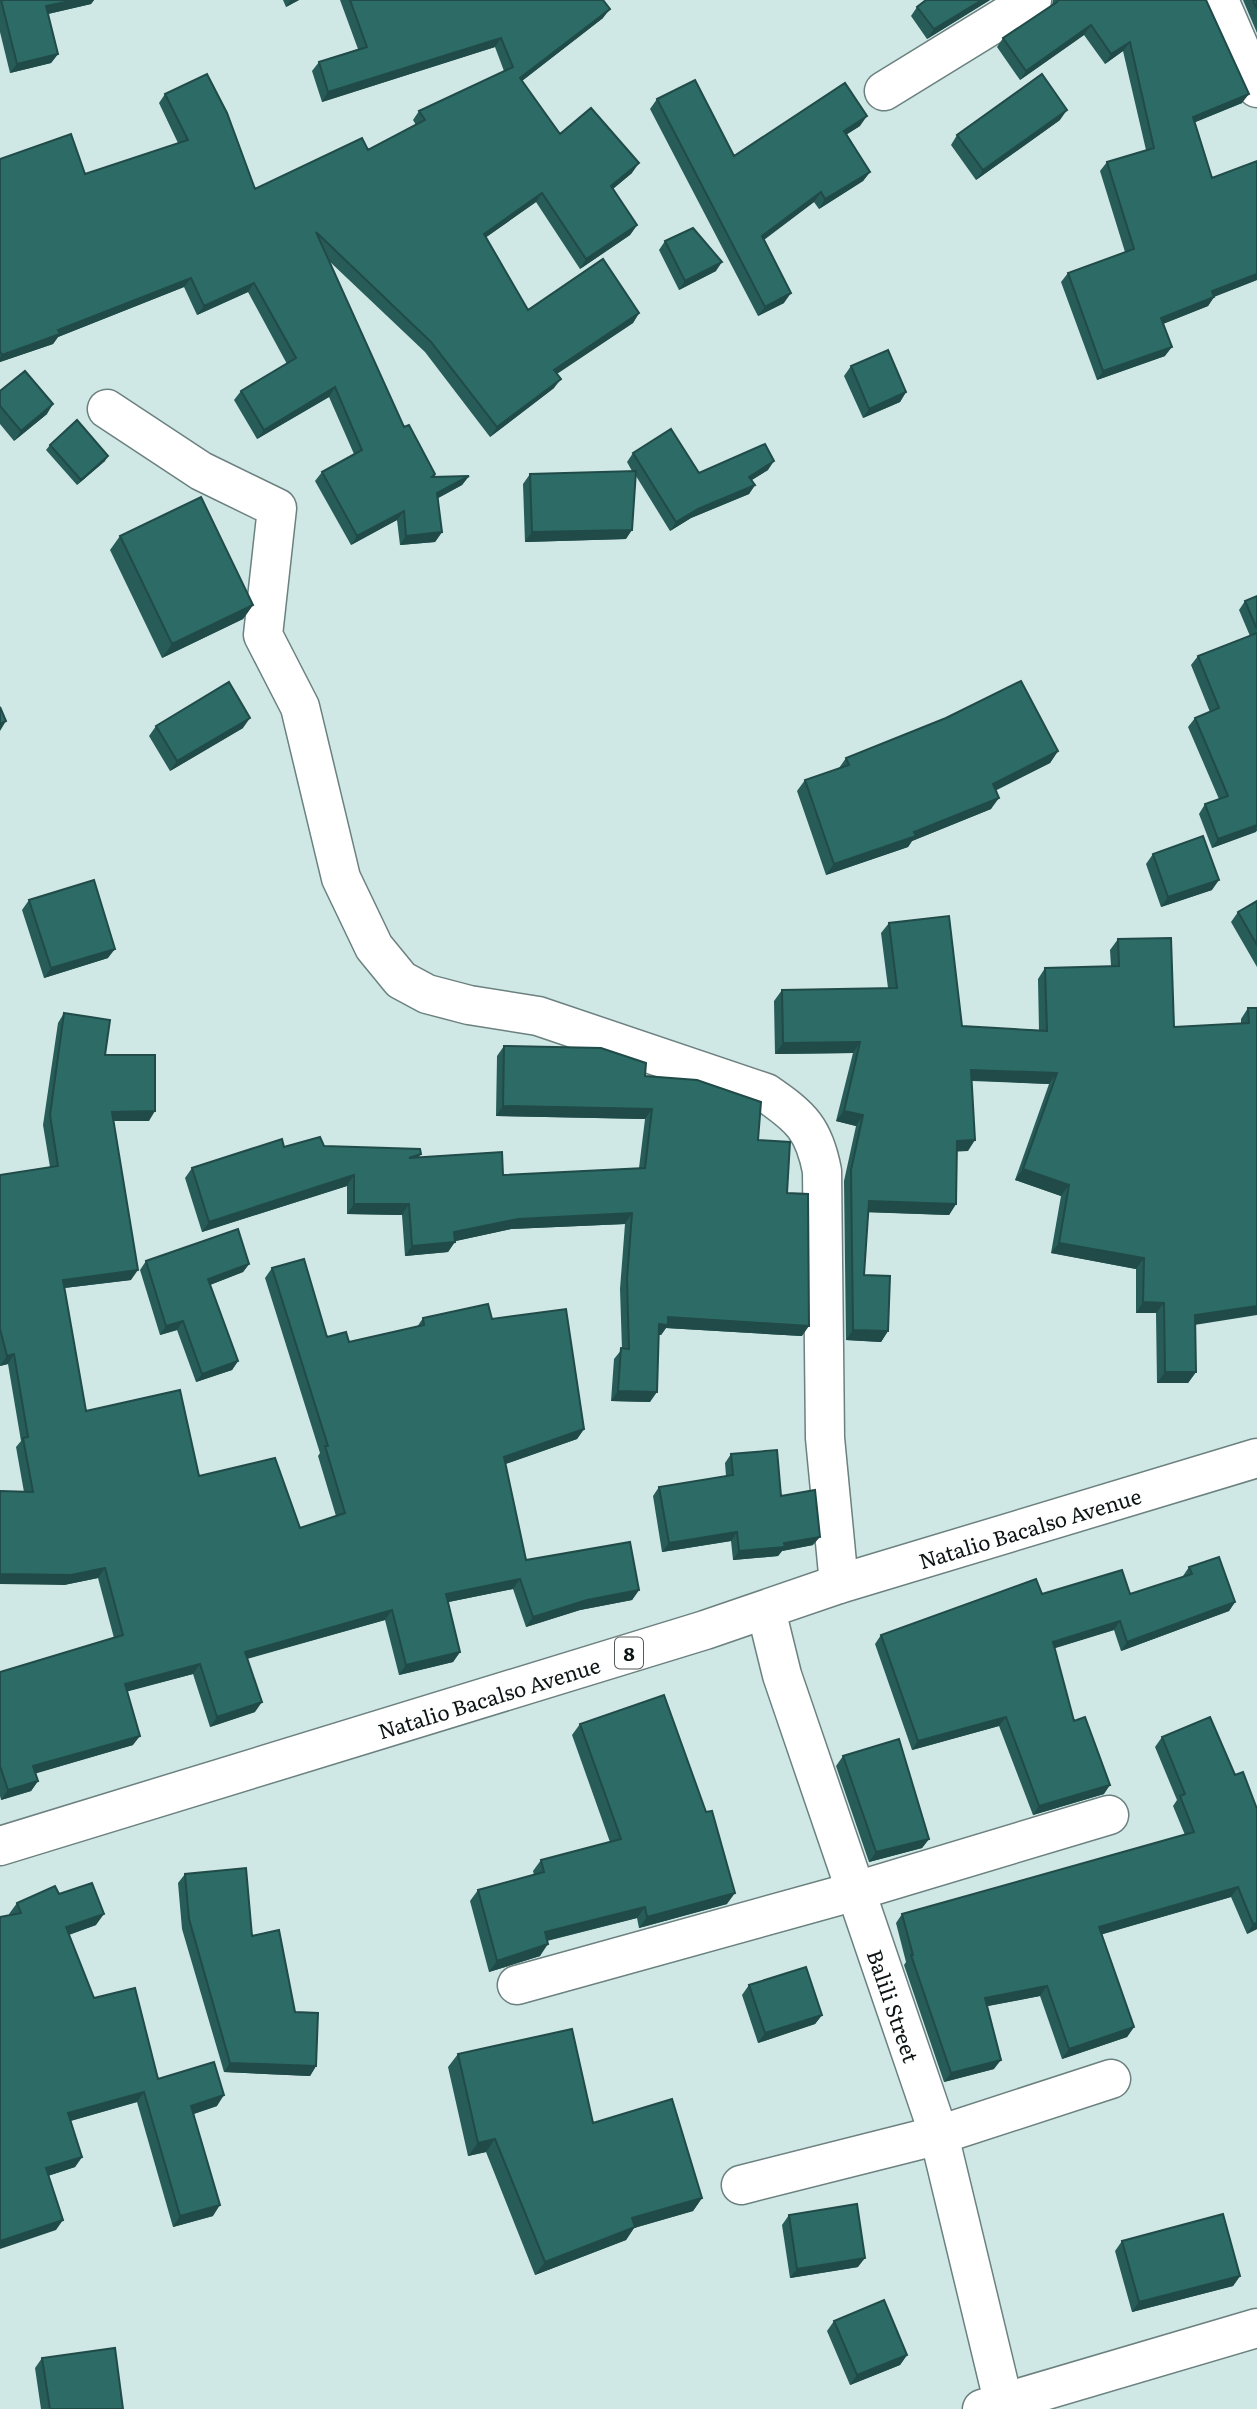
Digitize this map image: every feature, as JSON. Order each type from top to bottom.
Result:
[{"type":"main road","points":[[884,91],[1032,0]]},
{"type":"main road","points":[[1219,0],[1257,88]]},
{"type":"main road","points":[[107,409],[201,471],[277,508],[263,635],[300,707],[341,878],[374,947],[401,980],[427,994],[469,1005],[538,1016],[766,1093],[798,1115],[816,1143],[822,1171],[825,1438],[839,1584]]},
{"type":"main road","name":"Natalio Bacalso Avenue","points":[[0,1846],[766,1610],[839,1584],[1257,1458]]},
{"type":"main road","name":"Balili Street","points":[[766,1610],[782,1675],[939,2135],[997,2407]]},
{"type":"main road","points":[[517,1985],[856,1891],[1108,1815]]},
{"type":"main road","points":[[741,2185],[939,2135],[1111,2079]]},
{"type":"main road","points":[[997,2407],[1257,2328]]},
{"type":"building","points":[[1,0],[75,0],[46,6],[58,54],[17,64]]},
{"type":"building","points":[[350,0],[603,0],[610,9],[520,78],[560,134],[591,108],[639,163],[611,186],[637,225],[586,259],[542,193],[484,234],[528,310],[603,259],[639,313],[554,370],[561,379],[497,427],[431,342],[316,232],[404,427],[409,425],[435,474],[432,477],[469,476],[437,493],[442,532],[406,536],[404,511],[357,536],[322,472],[362,450],[335,387],[264,430],[241,391],[296,358],[254,283],[204,306],[191,278],[58,330],[60,334],[2,355],[0,351],[0,159],[71,134],[85,174],[188,140],[165,94],[207,74],[227,113],[255,189],[362,138],[368,150],[425,120],[419,111],[513,67],[501,38],[328,92],[319,62],[367,47]]},
{"type":"building","points":[[926,0],[982,0],[934,29],[917,7]]},
{"type":"building","points":[[1058,0],[1206,0],[1249,94],[1193,117],[1212,178],[1257,161],[1257,274],[1212,291],[1214,297],[1161,318],[1172,347],[1103,371],[1068,273],[1134,249],[1107,162],[1154,148],[1130,42],[1111,54],[1091,25],[1026,71],[1003,38]]},
{"type":"building","points":[[1042,74],[1067,110],[983,170],[957,135]]},
{"type":"building","points":[[695,80],[734,156],[845,83],[867,116],[844,131],[870,172],[825,199],[821,192],[762,236],[791,293],[765,307],[657,99]]},
{"type":"building","points":[[693,228],[722,262],[685,281],[665,241]]},
{"type":"building","points":[[888,350],[906,392],[869,409],[851,366]]},
{"type":"building","points":[[25,371],[53,404],[21,431],[0,406],[0,391]]},
{"type":"building","points":[[77,420],[108,456],[81,480],[50,445]]},
{"type":"building","points":[[671,429],[699,473],[765,444],[774,461],[749,477],[755,485],[698,509],[676,522],[633,453]]},
{"type":"building","points":[[636,471],[632,530],[532,532],[530,474]]},
{"type":"building","points":[[201,497],[253,605],[172,644],[120,536]]},
{"type":"building","points":[[1257,596],[1257,629],[1245,601]]},
{"type":"building","points":[[1257,633],[1257,825],[1218,839],[1205,804],[1228,796],[1195,718],[1219,708],[1198,656]]},
{"type":"building","points":[[1021,681],[1058,751],[993,784],[999,798],[914,832],[916,836],[834,864],[805,780],[849,765],[846,758],[946,718]]},
{"type":"building","points":[[229,682],[250,718],[177,761],[156,726]]},
{"type":"building","points":[[0,707],[6,721],[0,724]]},
{"type":"building","points":[[1203,836],[1219,880],[1168,897],[1153,854]]},
{"type":"building","points":[[94,880],[115,949],[51,968],[29,900]]},
{"type":"building","points":[[1257,901],[1257,945],[1238,912]]},
{"type":"building","points":[[949,916],[962,1026],[1047,1031],[1045,968],[1119,966],[1118,939],[1171,938],[1174,1027],[1249,1023],[1248,1008],[1257,1008],[1257,1306],[1195,1315],[1196,1372],[1165,1372],[1164,1303],[1143,1302],[1144,1258],[1059,1243],[1069,1185],[1023,1169],[1057,1073],[971,1070],[975,1140],[957,1141],[956,1204],[869,1201],[864,1275],[890,1276],[888,1331],[853,1330],[851,1170],[863,1115],[844,1111],[860,1042],[783,1043],[782,990],[897,988],[889,923]]},
{"type":"building","points":[[64,1013],[110,1020],[105,1055],[155,1055],[155,1111],[112,1112],[138,1270],[63,1280],[86,1411],[180,1390],[199,1476],[275,1458],[300,1528],[345,1513],[325,1446],[328,1446],[272,1268],[304,1259],[327,1337],[346,1332],[349,1342],[424,1325],[423,1318],[488,1304],[492,1319],[566,1309],[584,1429],[504,1457],[526,1560],[630,1542],[639,1590],[587,1600],[533,1617],[520,1579],[446,1594],[460,1652],[406,1665],[392,1610],[245,1652],[262,1702],[217,1717],[200,1664],[125,1684],[140,1736],[33,1766],[38,1781],[8,1790],[0,1766],[0,1672],[123,1635],[105,1568],[71,1575],[0,1574],[0,1491],[33,1492],[23,1438],[28,1437],[14,1354],[7,1356],[0,1329],[0,1175],[58,1166],[50,1115]]},
{"type":"building","points":[[504,1046],[601,1048],[646,1063],[645,1076],[697,1080],[761,1102],[758,1140],[790,1142],[787,1193],[808,1194],[809,1326],[668,1317],[668,1325],[659,1324],[657,1392],[618,1391],[621,1348],[629,1349],[627,1279],[632,1213],[518,1219],[454,1232],[455,1242],[412,1246],[409,1204],[354,1204],[354,1175],[209,1222],[192,1168],[282,1139],[284,1147],[320,1137],[324,1146],[420,1149],[421,1154],[409,1158],[502,1152],[503,1175],[645,1168],[652,1109],[503,1106]]},
{"type":"building","points":[[238,1229],[249,1264],[208,1279],[238,1361],[202,1374],[183,1321],[166,1326],[146,1261]]},
{"type":"building","points":[[777,1450],[781,1496],[815,1490],[820,1537],[784,1543],[785,1547],[739,1551],[737,1532],[669,1543],[659,1487],[733,1475],[731,1454]]},
{"type":"building","points":[[1219,1557],[1235,1602],[1127,1642],[1120,1621],[1053,1642],[1074,1721],[1085,1717],[1110,1785],[1039,1806],[1006,1717],[918,1741],[881,1635],[1036,1579],[1042,1594],[1122,1570],[1130,1594],[1192,1574],[1189,1567]]},
{"type":"building","points":[[664,1695],[706,1812],[712,1811],[735,1893],[647,1917],[645,1907],[545,1932],[548,1944],[497,1961],[478,1890],[544,1872],[541,1860],[621,1839],[580,1724]]},
{"type":"building","points":[[1210,1717],[1235,1775],[1243,1772],[1257,1809],[1257,1923],[1253,1924],[1238,1887],[1099,1927],[1134,2027],[1069,2049],[1047,1986],[985,1998],[1001,2060],[951,2073],[911,1955],[902,1914],[1194,1832],[1180,1796],[1185,1794],[1162,1737]]},
{"type":"building","points":[[899,1739],[929,1839],[876,1852],[843,1756]]},
{"type":"building","points":[[246,1868],[252,1936],[279,1930],[295,2012],[318,2013],[316,2066],[230,2063],[189,1919],[185,1874]]},
{"type":"building","points":[[92,1883],[104,1914],[66,1927],[94,1998],[135,1988],[158,2079],[214,2062],[224,2095],[191,2106],[220,2205],[180,2216],[144,2092],[68,2113],[82,2157],[46,2168],[63,2220],[0,2241],[0,1917],[21,1913],[17,1903],[55,1886],[59,1894]]},
{"type":"building","points":[[806,1967],[822,2015],[765,2033],[749,1985]]},
{"type":"building","points":[[572,2029],[593,2123],[672,2099],[702,2198],[632,2218],[635,2227],[545,2262],[495,2139],[478,2143],[458,2054]]},
{"type":"building","points":[[857,2204],[865,2258],[797,2269],[789,2215]]},
{"type":"building","points":[[1223,2214],[1240,2276],[1139,2302],[1122,2241]]},
{"type":"building","points":[[884,2300],[907,2355],[857,2375],[834,2321]]},
{"type":"building","points":[[115,2348],[123,2409],[50,2409],[42,2358]]}]
